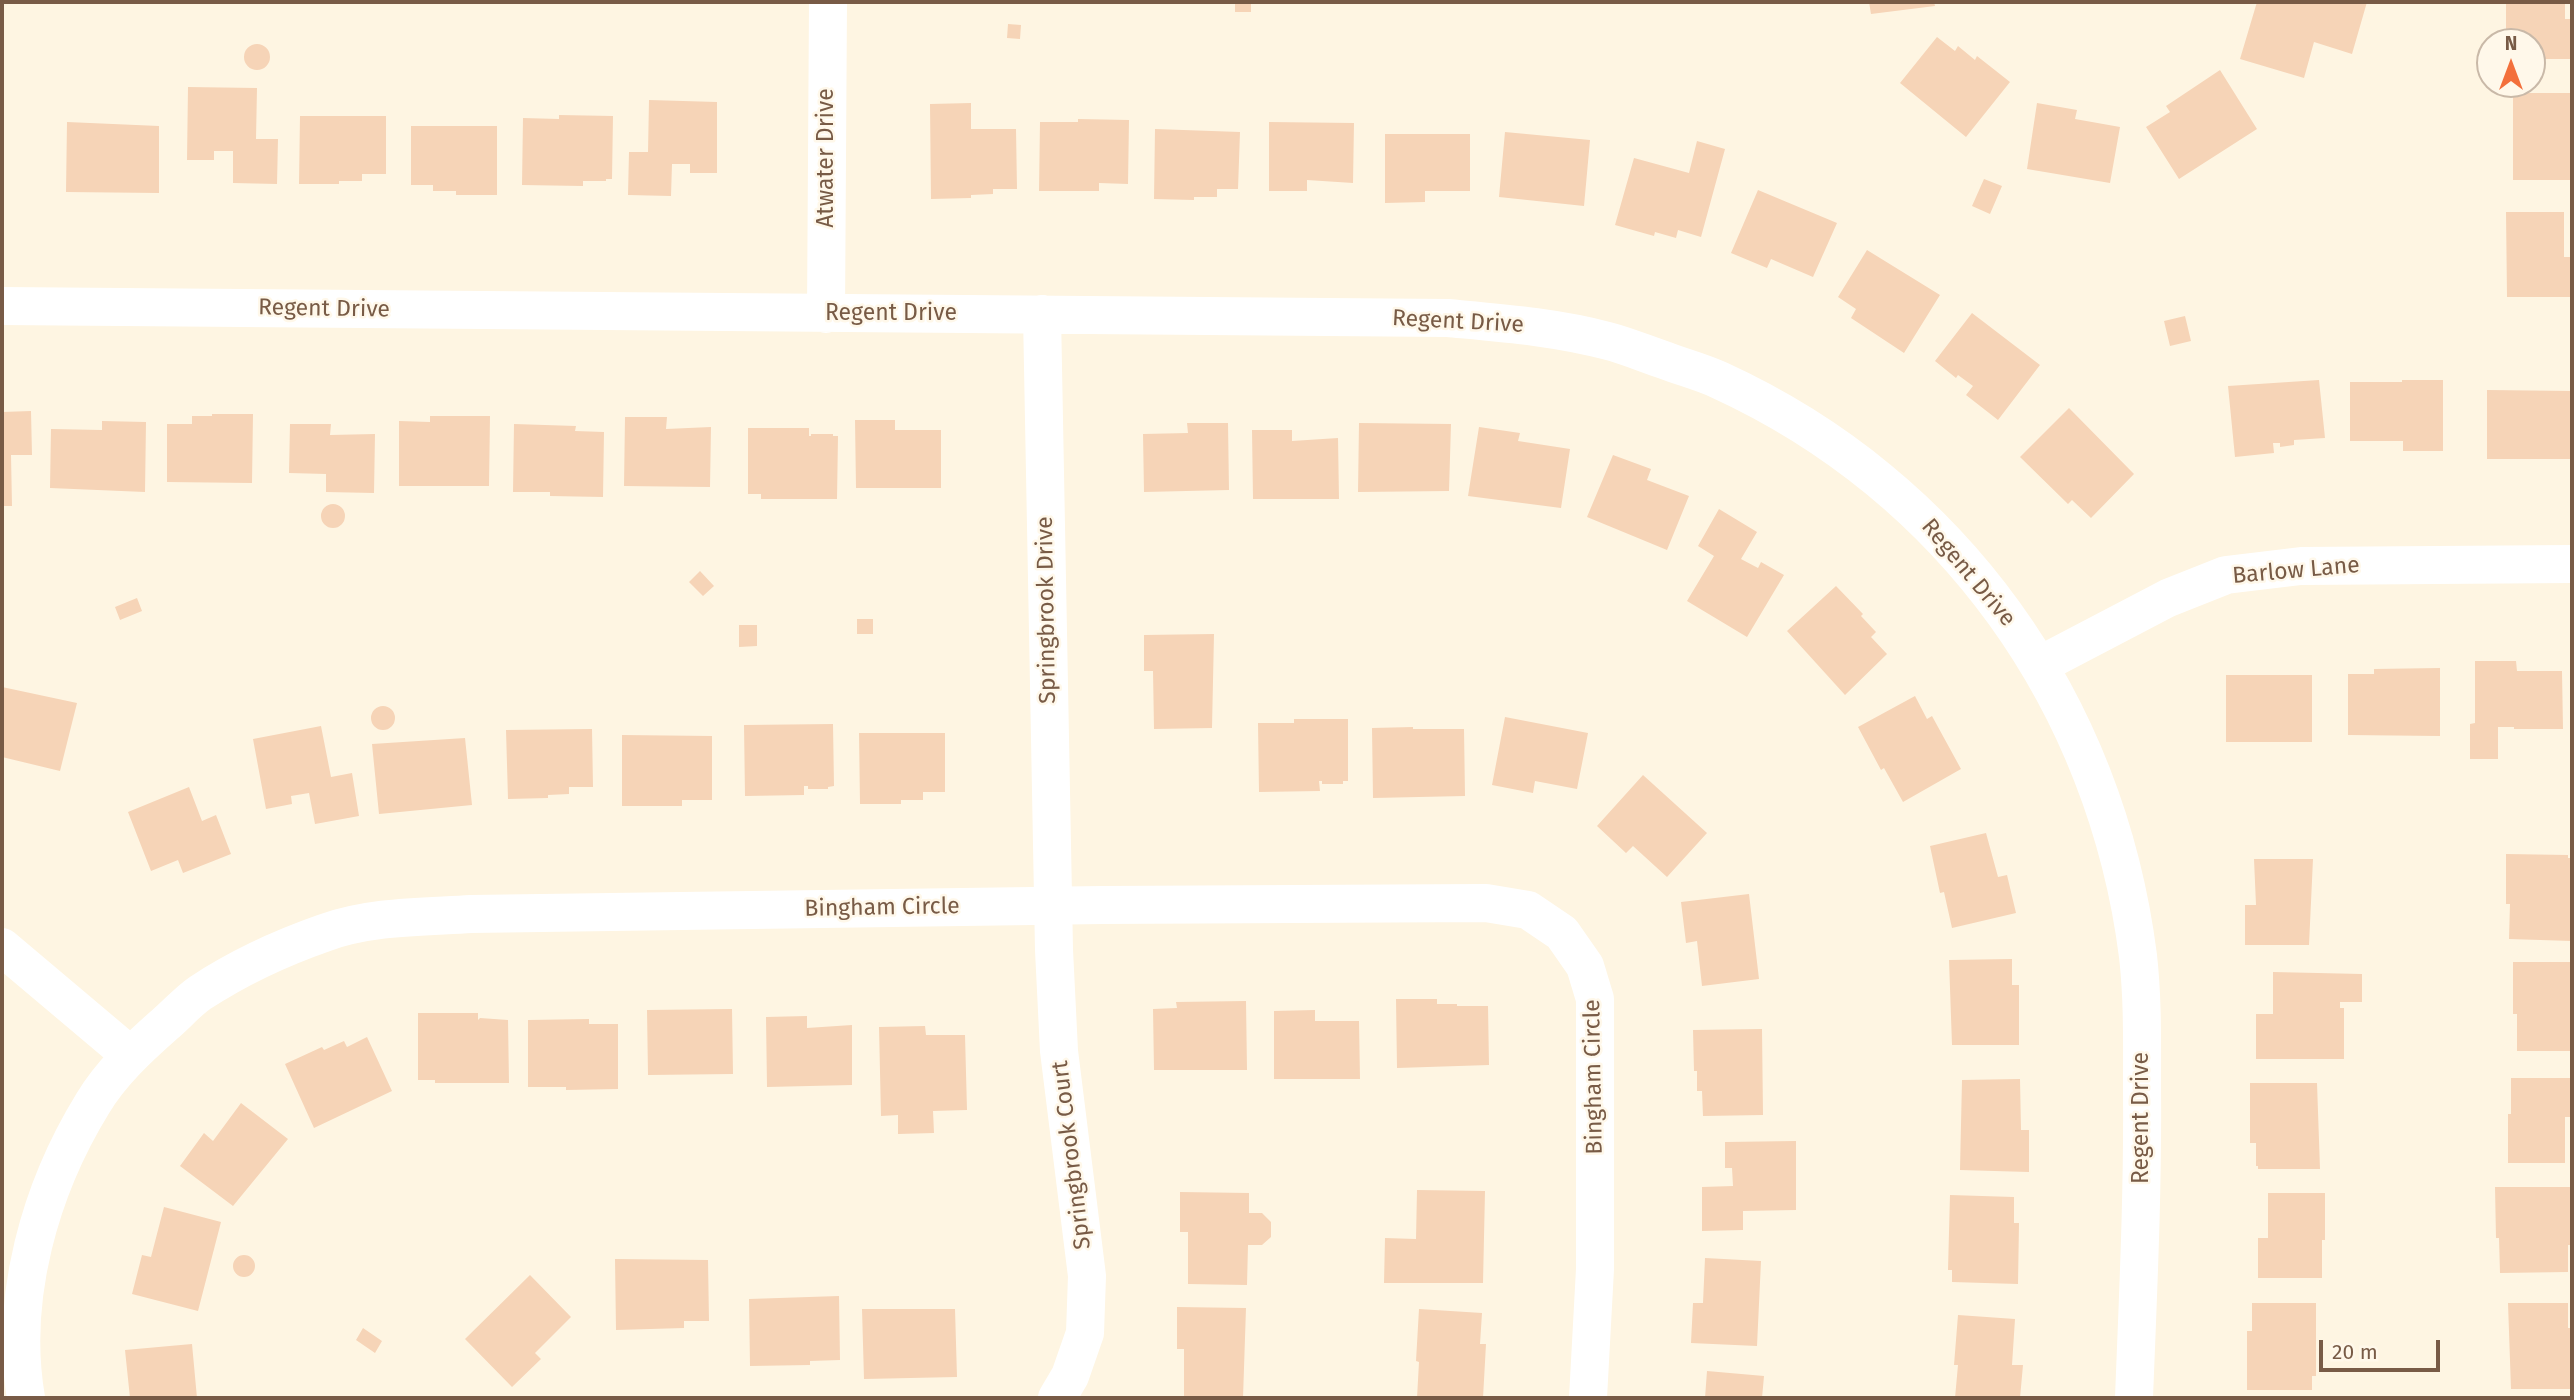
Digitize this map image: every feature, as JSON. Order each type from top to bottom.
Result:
[{"type":"street","name":"Atwater Drive","points":[[826,314],[828,2]]},
{"type":"street","name":"Regent Drive","points":[[2,306],[1448,318],[1552,328],[1622,345],[1718,380],[1794,419],[1864,467],[1917,512],[1956,552],[2000,606],[2040,665],[2080,741],[2105,808],[2121,865],[2137,955],[2141,1001],[2143,1191],[2134,1398]]},
{"type":"street","name":"Springbrook Drive","points":[[1042,314],[1052,906]]},
{"type":"street","name":"Barlow Lane","points":[[2040,665],[2168,598],[2226,575],[2301,566],[2572,564]]},
{"type":"street","name":"Bingham Circle","points":[[26,1398],[22,1331],[29,1260],[55,1174],[93,1103],[130,1055],[199,994],[262,958],[327,932],[391,918],[471,914],[1486,903],[1528,910],[1562,933],[1585,966],[1595,999],[1595,1269],[1588,1398]]},
{"type":"street","name":"Springbrook Court","points":[[1052,906],[1059,1051],[1087,1276],[1085,1333],[1070,1376],[1057,1398]]},
{"type":"street","points":[[2,947],[130,1055]]},
{"type":"building","points":[[1235,2],[1251,2],[1251,12],[1235,12]]},
{"type":"building","points":[[1869,2],[1934,2],[1935,6],[1871,14]]},
{"type":"building","points":[[2257,2],[2367,2],[2352,54],[2314,42],[2304,78],[2240,59]]},
{"type":"building","points":[[2506,2],[2565,2],[2565,19],[2572,19],[2572,59],[2546,59],[2546,28],[2506,28]]},
{"type":"building","points":[[1008,24],[1021,25],[1020,39],[1007,38]]},
{"type":"building","points":[[1937,37],[1955,51],[1958,46],[1975,60],[1977,56],[2010,82],[1966,137],[1900,83]]},
{"type":"building","points":[[257,44],[266,48],[270,57],[266,66],[257,70],[248,66],[244,57],[248,48]]},
{"type":"building","points":[[2220,70],[2257,129],[2179,179],[2146,127],[2170,112],[2166,106]]},
{"type":"building","points":[[188,87],[257,88],[256,139],[278,139],[277,184],[233,183],[233,151],[214,151],[214,160],[187,160]]},
{"type":"building","points":[[2546,93],[2571,93],[2572,180],[2513,180],[2513,98],[2546,98]]},
{"type":"building","points":[[649,100],[717,102],[717,173],[690,173],[690,164],[672,164],[671,196],[628,195],[629,152],[648,152]]},
{"type":"building","points":[[971,103],[971,129],[1016,129],[1017,189],[993,189],[993,194],[971,195],[971,198],[931,199],[930,104]]},
{"type":"building","points":[[2037,103],[2077,110],[2075,119],[2120,127],[2110,183],[2027,169]]},
{"type":"building","points":[[559,115],[613,116],[612,179],[583,181],[583,186],[522,185],[523,118],[559,119]]},
{"type":"building","points":[[300,116],[386,116],[386,174],[362,174],[362,181],[339,181],[339,184],[299,184]]},
{"type":"building","points":[[1078,119],[1129,120],[1128,184],[1099,183],[1099,191],[1039,191],[1040,122],[1078,122]]},
{"type":"building","points":[[67,122],[159,126],[159,193],[66,192]]},
{"type":"building","points":[[1269,122],[1354,123],[1353,183],[1307,180],[1307,191],[1269,191]]},
{"type":"building","points":[[411,126],[497,126],[497,195],[456,195],[456,191],[433,191],[433,185],[411,185]]},
{"type":"building","points":[[1155,129],[1240,132],[1238,189],[1217,189],[1217,197],[1194,197],[1194,200],[1154,199]]},
{"type":"building","points":[[1505,132],[1590,140],[1584,206],[1499,197]]},
{"type":"building","points":[[1385,134],[1470,134],[1470,191],[1425,191],[1425,202],[1385,203]]},
{"type":"building","points":[[1697,141],[1725,149],[1701,237],[1678,230],[1676,238],[1655,232],[1654,236],[1615,225],[1634,158],[1689,173]]},
{"type":"building","points":[[1984,179],[2002,186],[1990,214],[1972,206]]},
{"type":"building","points":[[1758,190],[1837,223],[1813,277],[1771,259],[1767,268],[1731,253]]},
{"type":"building","points":[[2506,212],[2564,212],[2564,257],[2572,257],[2572,297],[2507,297]]},
{"type":"building","points":[[1867,250],[1940,295],[1904,353],[1851,318],[1856,309],[1838,297]]},
{"type":"building","points":[[1972,313],[2040,365],[1998,420],[1966,395],[1973,386],[1958,375],[1956,378],[1935,361]]},
{"type":"building","points":[[2185,316],[2191,341],[2170,346],[2164,321]]},
{"type":"building","points":[[2319,380],[2325,438],[2294,440],[2294,445],[2280,447],[2280,443],[2273,443],[2274,453],[2235,457],[2228,386]]},
{"type":"building","points":[[2443,380],[2443,451],[2403,451],[2403,441],[2350,441],[2350,382]]},
{"type":"building","points":[[2487,390],[2572,391],[2572,459],[2487,459]]},
{"type":"building","points":[[2069,408],[2134,474],[2091,518],[2072,500],[2068,504],[2020,457]]},
{"type":"building","points":[[31,411],[32,455],[11,455],[12,506],[2,506],[2,412]]},
{"type":"building","points":[[253,414],[252,483],[167,482],[167,424],[192,424],[192,416]]},
{"type":"building","points":[[430,416],[490,416],[489,486],[399,486],[399,421],[430,422]]},
{"type":"building","points":[[625,417],[667,417],[666,429],[711,427],[710,487],[624,486]]},
{"type":"building","points":[[855,420],[895,420],[895,430],[941,430],[941,488],[856,488]]},
{"type":"building","points":[[102,421],[146,422],[145,492],[50,488],[51,429],[102,430]]},
{"type":"building","points":[[1187,423],[1228,423],[1229,490],[1144,492],[1143,434],[1188,433]]},
{"type":"building","points":[[1359,423],[1451,424],[1449,491],[1358,492]]},
{"type":"building","points":[[290,424],[331,424],[330,435],[375,434],[374,493],[326,492],[326,474],[289,473]]},
{"type":"building","points":[[514,424],[576,426],[575,431],[604,432],[603,497],[513,492]]},
{"type":"building","points":[[1479,427],[1520,433],[1518,441],[1570,449],[1561,508],[1468,496]]},
{"type":"building","points":[[748,428],[809,428],[809,436],[838,436],[837,499],[761,499],[761,494],[748,494]]},
{"type":"building","points":[[1252,430],[1292,430],[1292,441],[1338,438],[1339,499],[1253,499]]},
{"type":"building","points":[[1613,455],[1651,469],[1647,480],[1689,496],[1667,550],[1587,517]]},
{"type":"building","points":[[328,504],[338,504],[345,511],[345,521],[338,528],[328,528],[321,521],[321,511]]},
{"type":"building","points":[[1719,509],[1757,532],[1741,559],[1758,568],[1761,562],[1784,575],[1747,637],[1687,601],[1714,556],[1698,546]]},
{"type":"building","points":[[700,571],[714,586],[703,596],[689,582]]},
{"type":"building","points":[[1836,586],[1863,614],[1861,616],[1876,632],[1871,637],[1887,654],[1845,695],[1787,631]]},
{"type":"building","points":[[137,598],[142,611],[120,620],[115,607]]},
{"type":"building","points":[[857,619],[873,619],[873,634],[857,634]]},
{"type":"building","points":[[739,625],[757,625],[757,646],[739,647]]},
{"type":"building","points":[[1214,634],[1212,728],[1154,729],[1153,671],[1144,671],[1144,635]]},
{"type":"building","points":[[2475,661],[2516,661],[2517,671],[2562,671],[2563,729],[2498,727],[2498,759],[2470,759],[2470,724],[2475,723]]},
{"type":"building","points":[[2440,668],[2440,736],[2348,735],[2348,674],[2374,674],[2374,669]]},
{"type":"building","points":[[2226,675],[2312,675],[2312,742],[2226,742]]},
{"type":"building","points":[[2,687],[77,703],[60,771],[2,757]]},
{"type":"building","points":[[1915,696],[1927,719],[1932,716],[1961,769],[1903,802],[1884,768],[1881,770],[1858,727]]},
{"type":"building","points":[[383,706],[392,709],[395,718],[392,727],[383,730],[374,727],[371,718],[374,709]]},
{"type":"building","points":[[1505,717],[1588,733],[1577,789],[1535,781],[1533,793],[1492,785]]},
{"type":"building","points":[[1294,719],[1348,719],[1348,781],[1343,781],[1343,784],[1322,784],[1322,781],[1319,781],[1320,791],[1259,792],[1258,723],[1294,723]]},
{"type":"building","points":[[833,724],[834,786],[828,789],[808,789],[808,786],[804,786],[804,795],[745,796],[744,725]]},
{"type":"building","points":[[321,726],[331,777],[352,773],[359,816],[315,824],[309,793],[291,796],[292,804],[266,809],[253,739]]},
{"type":"building","points":[[1372,728],[1464,729],[1465,796],[1373,798]]},
{"type":"building","points":[[592,729],[593,787],[569,787],[569,794],[548,795],[548,798],[508,799],[506,730]]},
{"type":"building","points":[[859,733],[945,733],[945,792],[923,792],[923,800],[901,800],[901,804],[860,804]]},
{"type":"building","points":[[622,735],[712,736],[712,800],[682,800],[682,806],[622,806]]},
{"type":"building","points":[[465,738],[472,805],[379,814],[372,744]]},
{"type":"building","points":[[1643,775],[1707,833],[1667,877],[1633,846],[1626,853],[1597,826]]},
{"type":"building","points":[[189,787],[202,821],[216,815],[231,854],[183,873],[178,860],[151,871],[128,812]]},
{"type":"building","points":[[1986,833],[1998,877],[2007,875],[2016,913],[1952,928],[1944,892],[1940,893],[1930,846]]},
{"type":"building","points":[[2506,854],[2568,855],[2568,858],[2571,858],[2572,941],[2509,939],[2510,904],[2506,904]]},
{"type":"building","points":[[2254,859],[2313,859],[2309,945],[2245,945],[2245,905],[2256,905]]},
{"type":"building","points":[[1749,894],[1759,979],[1702,986],[1697,941],[1686,943],[1681,902]]},
{"type":"building","points":[[2012,959],[2012,985],[2019,985],[2019,1045],[1952,1045],[1949,960]]},
{"type":"building","points":[[2513,962],[2572,962],[2572,1051],[2517,1051],[2517,1014],[2513,1014]]},
{"type":"building","points":[[2273,972],[2362,974],[2362,1002],[2340,1002],[2340,1008],[2344,1008],[2344,1059],[2256,1059],[2256,1014],[2273,1014]]},
{"type":"building","points":[[1396,999],[1437,999],[1437,1004],[1488,1006],[1489,1065],[1397,1068]]},
{"type":"building","points":[[1246,1001],[1247,1070],[1154,1070],[1153,1009],[1177,1008],[1176,1002]]},
{"type":"building","points":[[732,1009],[733,1074],[648,1075],[647,1010]]},
{"type":"building","points":[[1315,1010],[1315,1021],[1359,1021],[1360,1079],[1274,1079],[1274,1011]]},
{"type":"building","points":[[418,1013],[478,1013],[478,1020],[508,1020],[509,1083],[435,1083],[435,1080],[418,1080]]},
{"type":"building","points":[[807,1016],[807,1028],[852,1025],[852,1085],[767,1087],[766,1017]]},
{"type":"building","points":[[589,1019],[589,1024],[618,1024],[618,1089],[566,1090],[566,1087],[528,1087],[528,1020]]},
{"type":"building","points":[[925,1026],[926,1035],[965,1035],[967,1110],[933,1111],[934,1133],[898,1134],[898,1115],[881,1116],[879,1027]]},
{"type":"building","points":[[1762,1029],[1763,1115],[1703,1116],[1702,1091],[1697,1091],[1697,1071],[1694,1071],[1693,1030]]},
{"type":"building","points":[[367,1037],[392,1091],[314,1128],[285,1064],[322,1047],[324,1050],[344,1041],[347,1047]]},
{"type":"building","points":[[2511,1078],[2572,1078],[2572,1117],[2565,1117],[2565,1163],[2508,1163]]},
{"type":"building","points":[[2020,1079],[2021,1130],[2029,1130],[2029,1172],[1960,1170],[1962,1080]]},
{"type":"building","points":[[2250,1083],[2317,1083],[2320,1169],[2258,1169],[2256,1143],[2250,1143]]},
{"type":"building","points":[[241,1103],[288,1139],[233,1206],[180,1166],[204,1133],[213,1141]]},
{"type":"building","points":[[1796,1141],[1796,1210],[1743,1211],[1743,1230],[1702,1231],[1702,1187],[1733,1186],[1732,1168],[1725,1168],[1725,1142]]},
{"type":"building","points":[[2495,1187],[2572,1187],[2572,1245],[2568,1245],[2568,1272],[2500,1273]]},
{"type":"building","points":[[1417,1190],[1485,1191],[1483,1283],[1384,1283],[1385,1238],[1416,1239]]},
{"type":"building","points":[[1180,1192],[1249,1193],[1249,1213],[1262,1213],[1271,1222],[1271,1237],[1262,1245],[1248,1245],[1247,1285],[1188,1284],[1188,1232],[1180,1232]]},
{"type":"building","points":[[2268,1193],[2325,1193],[2322,1278],[2258,1278],[2258,1238],[2268,1238]]},
{"type":"building","points":[[1950,1195],[2014,1197],[2014,1223],[2019,1223],[2018,1284],[1952,1282],[1952,1270],[1948,1270]]},
{"type":"building","points":[[164,1207],[221,1222],[198,1311],[132,1294],[142,1255],[151,1257]]},
{"type":"building","points":[[244,1255],[252,1258],[255,1266],[252,1274],[244,1277],[236,1274],[233,1266],[236,1258]]},
{"type":"building","points":[[1705,1258],[1761,1261],[1757,1346],[1691,1343],[1693,1303],[1703,1303]]},
{"type":"building","points":[[615,1259],[708,1260],[709,1321],[684,1321],[684,1328],[616,1330]]},
{"type":"building","points":[[530,1275],[571,1317],[535,1353],[541,1359],[512,1387],[465,1339]]},
{"type":"building","points":[[839,1296],[840,1360],[810,1361],[810,1365],[750,1366],[749,1299]]},
{"type":"building","points":[[2252,1303],[2316,1303],[2316,1376],[2312,1376],[2312,1390],[2247,1390],[2247,1331],[2252,1331]]},
{"type":"building","points":[[2508,1303],[2568,1303],[2568,1328],[2572,1328],[2572,1389],[2511,1389]]},
{"type":"building","points":[[1177,1307],[1246,1308],[1243,1398],[1184,1398],[1184,1349],[1177,1349]]},
{"type":"building","points":[[862,1309],[955,1309],[957,1377],[864,1379]]},
{"type":"building","points":[[1419,1309],[1482,1313],[1480,1344],[1486,1344],[1483,1398],[1417,1398]]},
{"type":"building","points":[[1958,1315],[2015,1319],[2012,1365],[2023,1365],[2020,1398],[1955,1398],[1958,1365],[1954,1365]]},
{"type":"building","points":[[363,1328],[382,1341],[375,1353],[356,1340]]},
{"type":"building","points":[[192,1344],[197,1398],[130,1398],[125,1350]]},
{"type":"building","points":[[1707,1371],[1764,1376],[1762,1398],[1705,1398]]}]
